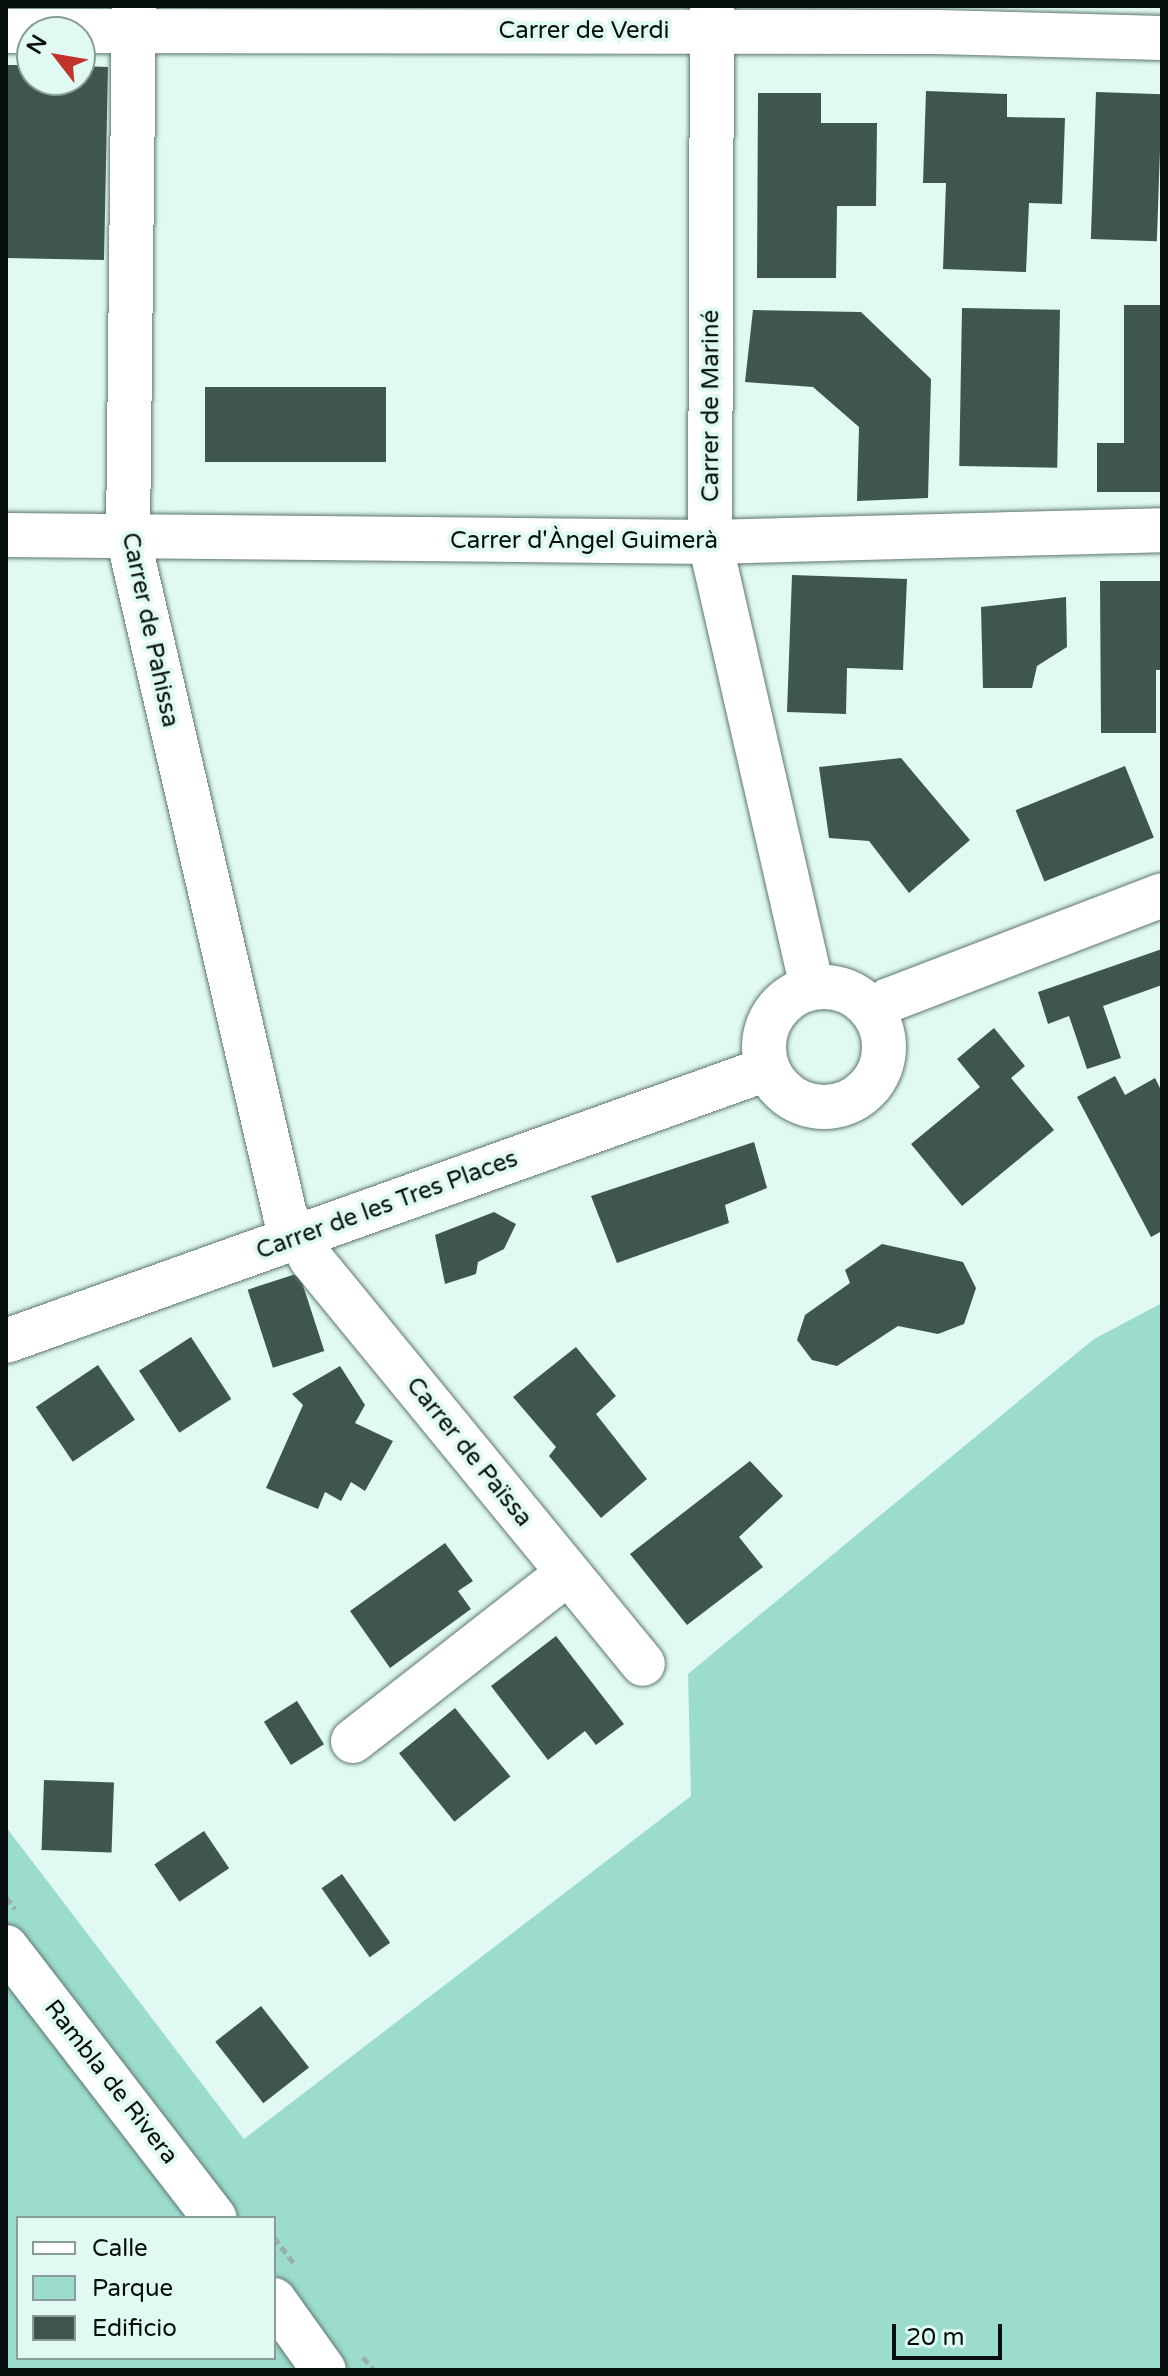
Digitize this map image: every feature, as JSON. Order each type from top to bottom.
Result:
[{"type":"street","name":"Carrer de Verdi","points":[[6,31],[134,18],[712,19],[936,32],[1162,38]]},
{"type":"street","name":"Carrer de Pahissa","points":[[134,18],[128,537],[281,1200],[285,1215],[298,1237]]},
{"type":"street","name":"Carrer de Mariné","points":[[712,19],[710,542],[812,987]]},
{"type":"street","name":"Carrer d'Àngel Guimerà","points":[[6,535],[710,542],[1162,530]]},
{"type":"street","points":[[874,1012],[889,1000],[1162,895]]},
{"type":"street","points":[[812,987],[835,987],[857,996],[874,1012],[884,1035],[883,1061],[873,1084],[853,1101],[828,1108],[803,1104],[781,1091],[767,1069],[763,1049],[766,1028],[777,1009],[792,995],[812,987]]},
{"type":"street","name":"Carrer de les Tres Places","points":[[6,1341],[767,1069]]},
{"type":"street","name":"Carrer de Païssa","points":[[298,1237],[322,1272],[643,1664]]},
{"type":"street","points":[[353,1741],[568,1573]]},
{"type":"street","name":"Rambla de Rivera","points":[[6,1947],[213,2216]]},
{"type":"street","points":[[276,2303],[324,2370]]},
{"type":"green space","points":[[1162,1303],[1162,2370],[6,2370],[6,1827],[244,2139],[691,1796],[688,1674],[1094,1339]]},
{"type":"building","points":[[7,65],[16,65],[16,96],[96,96],[96,67],[108,67],[104,260],[6,258]]},
{"type":"building","points":[[926,91],[1007,94],[1007,117],[1065,118],[1062,204],[1029,203],[1026,272],[943,269],[946,183],[923,183]]},
{"type":"building","points":[[1096,92],[1162,94],[1157,241],[1091,239]]},
{"type":"building","points":[[758,93],[821,93],[821,123],[877,123],[876,206],[837,206],[836,278],[757,278]]},
{"type":"building","points":[[1124,305],[1162,305],[1162,492],[1097,492],[1097,443],[1124,443]]},
{"type":"building","points":[[962,308],[1060,310],[1057,468],[959,466]]},
{"type":"building","points":[[753,310],[861,312],[931,379],[928,498],[857,501],[859,427],[813,387],[745,382]]},
{"type":"building","points":[[205,387],[386,387],[386,462],[205,462]]},
{"type":"building","points":[[792,575],[907,579],[903,670],[847,668],[846,714],[787,712]]},
{"type":"building","points":[[1100,581],[1162,581],[1162,670],[1156,670],[1156,733],[1101,733]]},
{"type":"building","points":[[1066,597],[1067,647],[1037,666],[1032,688],[983,688],[981,607]]},
{"type":"building","points":[[901,758],[970,840],[909,893],[869,841],[829,838],[819,767]]},
{"type":"building","points":[[1125,766],[1154,837],[1044,882],[1016,810]]},
{"type":"building","points":[[1162,949],[1162,985],[1103,1006],[1121,1058],[1087,1069],[1069,1016],[1048,1024],[1038,992]]},
{"type":"building","points":[[994,1028],[1025,1066],[1011,1078],[1054,1130],[962,1206],[911,1144],[980,1087],[957,1059]]},
{"type":"building","points":[[1115,1076],[1125,1095],[1155,1078],[1162,1092],[1162,1231],[1151,1237],[1077,1097]]},
{"type":"building","points":[[754,1142],[767,1188],[725,1205],[729,1223],[617,1263],[591,1196]]},
{"type":"building","points":[[494,1212],[516,1224],[504,1249],[478,1262],[476,1274],[445,1284],[435,1235]]},
{"type":"building","points":[[882,1244],[963,1262],[976,1288],[964,1324],[938,1334],[898,1326],[837,1366],[812,1360],[797,1340],[805,1315],[850,1283],[845,1270]]},
{"type":"building","points":[[299,1273],[324,1351],[273,1368],[248,1290]]},
{"type":"building","points":[[191,1337],[231,1399],[179,1433],[139,1371]]},
{"type":"building","points":[[576,1347],[616,1396],[596,1414],[647,1479],[601,1518],[549,1456],[556,1447],[513,1397]]},
{"type":"building","points":[[98,1365],[135,1420],[73,1462],[36,1407]]},
{"type":"building","points":[[340,1366],[365,1405],[355,1423],[393,1441],[365,1491],[351,1482],[341,1501],[325,1492],[318,1509],[266,1488],[303,1405],[292,1394]]},
{"type":"building","points":[[750,1461],[783,1496],[739,1537],[763,1567],[687,1625],[630,1554]]},
{"type":"building","points":[[445,1543],[473,1581],[458,1591],[471,1609],[390,1668],[350,1611]]},
{"type":"building","points":[[556,1636],[624,1724],[596,1745],[585,1731],[548,1760],[491,1686]]},
{"type":"building","points":[[297,1701],[324,1744],[291,1765],[264,1722]]},
{"type":"building","points":[[455,1708],[510,1776],[454,1822],[399,1753]]},
{"type":"building","points":[[44,1780],[114,1782],[112,1852],[42,1850]]},
{"type":"building","points":[[204,1831],[229,1868],[179,1902],[154,1865]]},
{"type":"building","points":[[342,1874],[390,1943],[370,1957],[322,1888]]},
{"type":"building","points":[[261,2006],[309,2067],[263,2103],[215,2042]]}]
